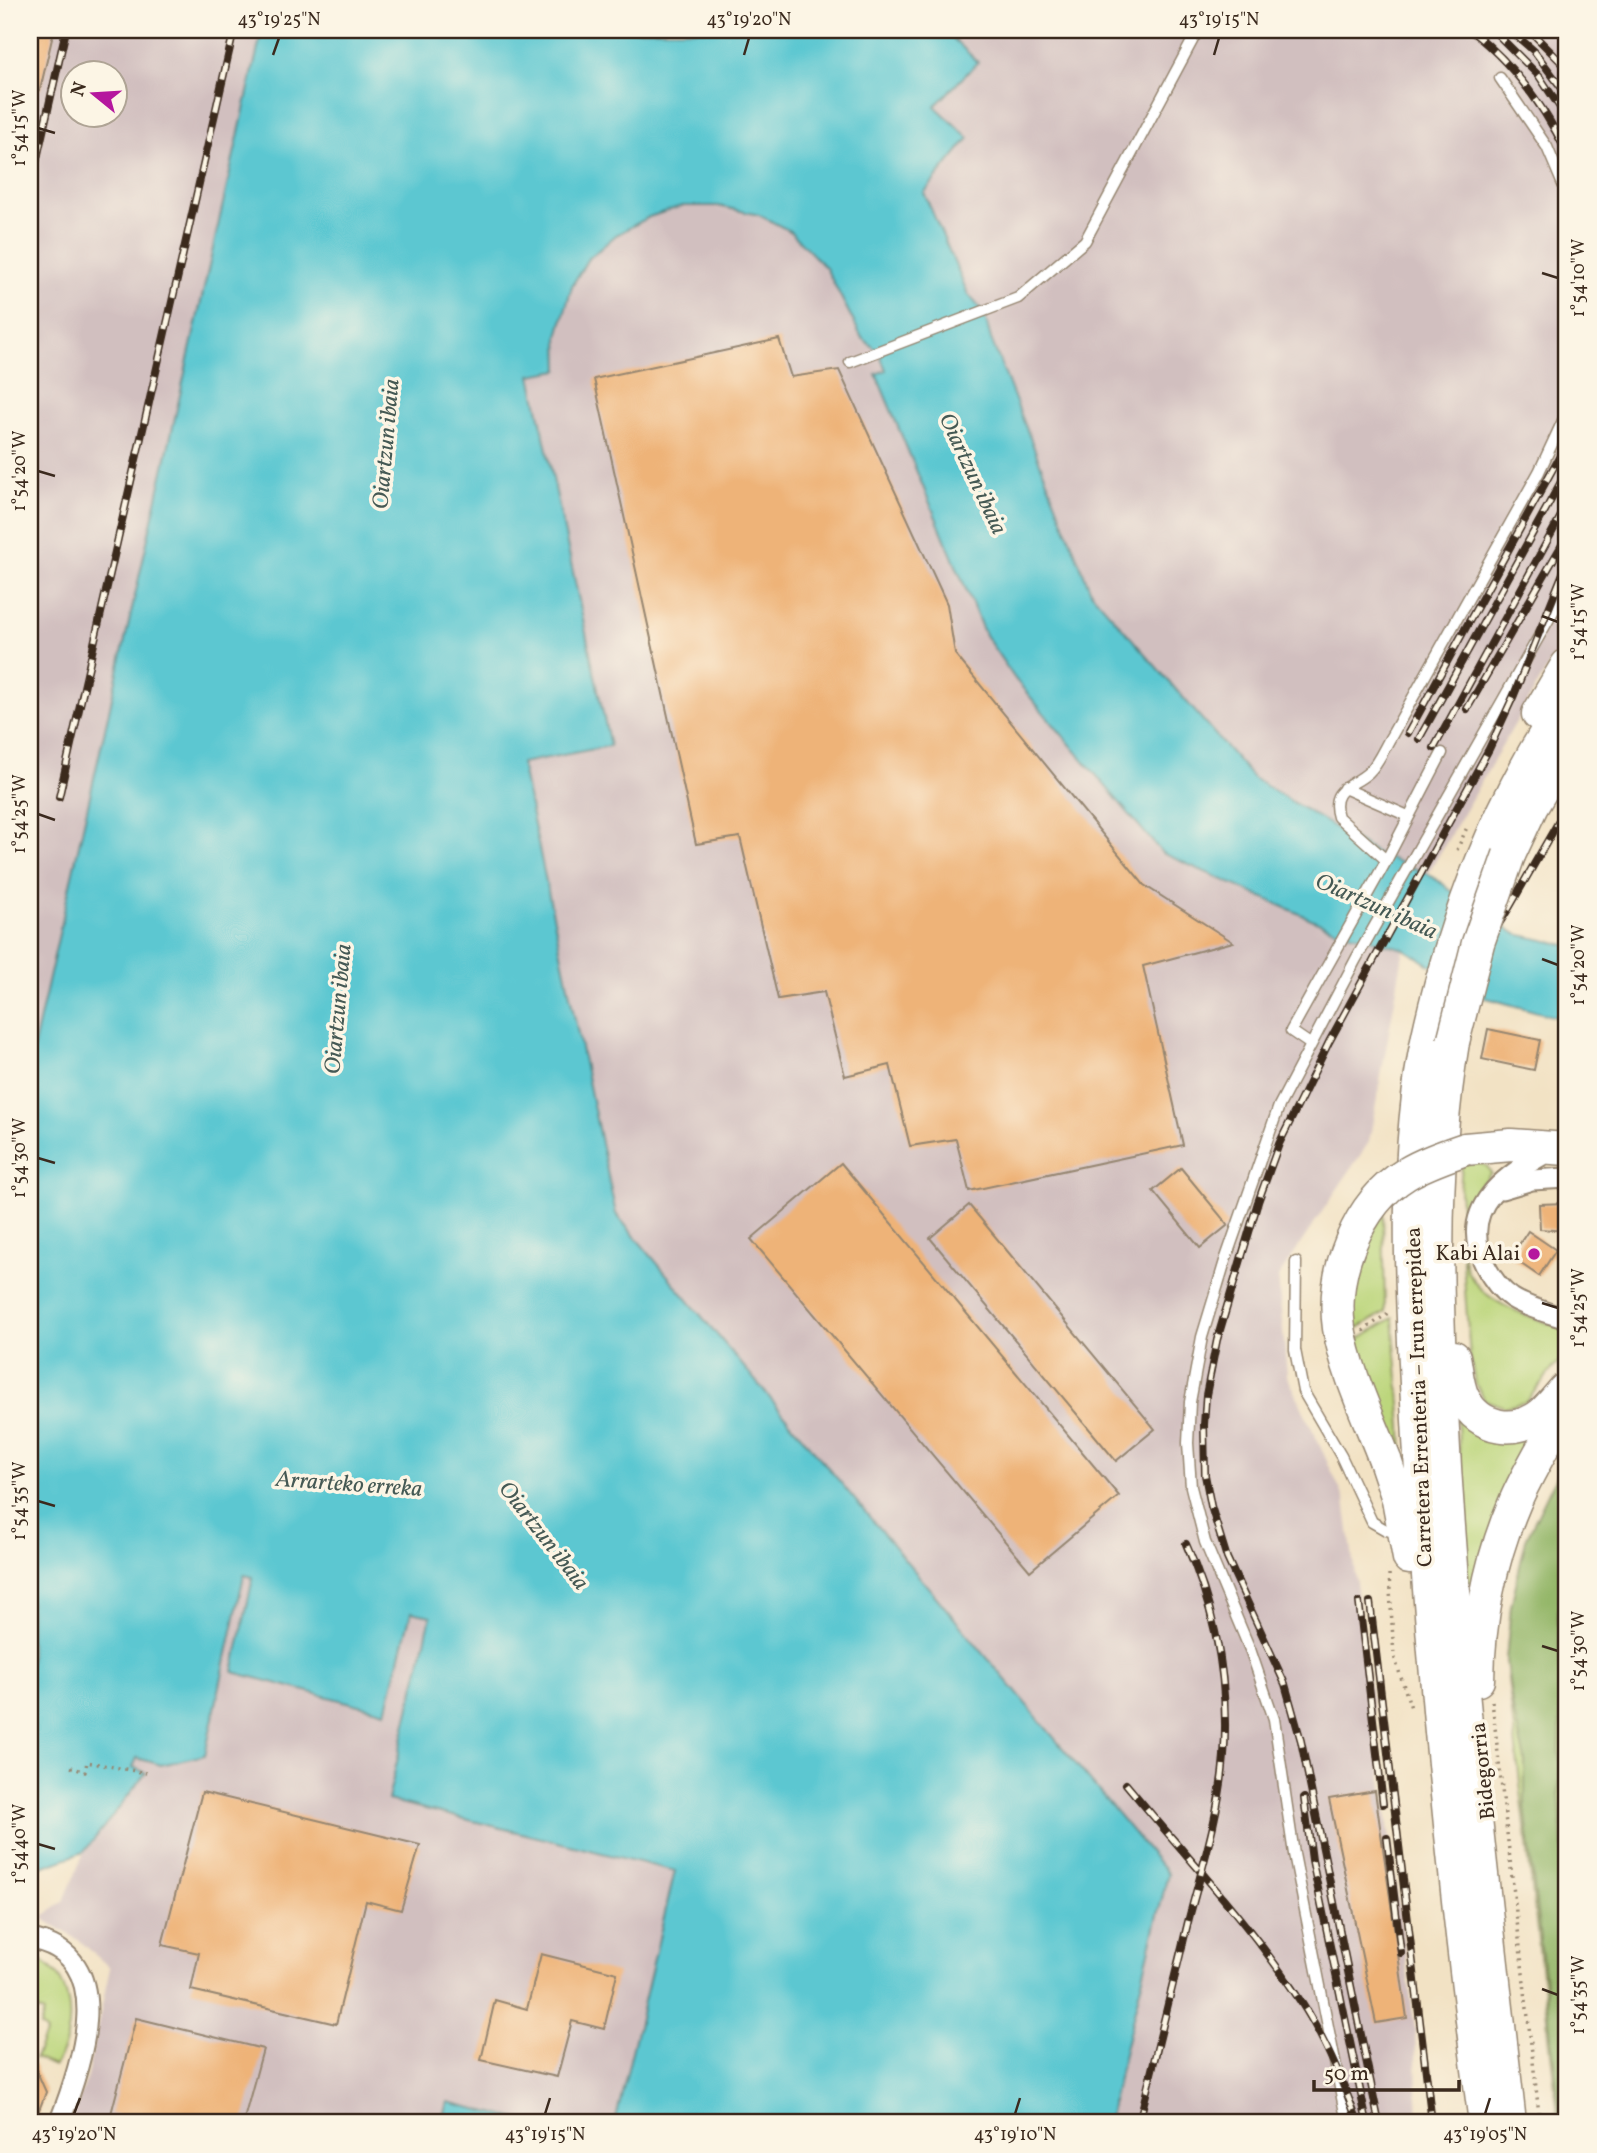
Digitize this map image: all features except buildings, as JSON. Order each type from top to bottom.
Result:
[{"type":"main road","points":[[1511,794],[1524,739],[1567,665]]},
{"type":"main road","name":"Carretera Errenteria – Irun errepidea","points":[[1482,2117],[1433,1651],[1414,1349],[1412,1189],[1419,1093],[1478,943],[1511,794],[1567,699]]},
{"type":"main road","name":"Carretera Errenteria – Irun errepidea","points":[[1498,851],[1531,806],[1567,747]]},
{"type":"main road","name":"Carretera Errenteria – Irun errepidea","points":[[1440,1040],[1444,1096],[1437,1190],[1437,1297],[1450,1551],[1510,2123]]},
{"type":"main road","points":[[1433,1651],[1415,1605],[1398,1499],[1345,1350],[1339,1318],[1340,1275],[1347,1248],[1360,1224],[1381,1196],[1404,1174],[1465,1149],[1511,1145],[1561,1148]]},
{"type":"main road","points":[[1437,1297],[1464,1398],[1476,1415],[1488,1423],[1503,1427],[1518,1426],[1540,1415],[1567,1386]]},
{"type":"main road","points":[[1471,1764],[1481,1721],[1478,1644],[1490,1575],[1515,1502],[1567,1402]]},
{"type":"street","points":[[1561,1148],[1520,1168],[1491,1194],[1480,1211],[1476,1231],[1479,1251],[1491,1276],[1512,1298],[1567,1319]]},
{"type":"street","points":[[1491,1194],[1524,1182],[1567,1178]]},
{"type":"street","points":[[30,1939],[53,1946],[68,1957],[79,1972],[86,1990],[87,2029],[76,2076],[59,2123]]},
{"type":"lane","points":[[850,362],[1018,298],[1085,241],[1198,30]]},
{"type":"lane","points":[[1500,78],[1547,148],[1567,194]]},
{"type":"lane","points":[[1386,862],[1338,817],[1335,808],[1344,788],[1370,772],[1387,744],[1539,472],[1567,412]]},
{"type":"lane","points":[[1347,2123],[1294,1854],[1274,1718],[1251,1652],[1205,1542],[1191,1487],[1188,1443],[1190,1402],[1197,1362],[1221,1274],[1279,1106],[1426,833],[1567,588]]},
{"type":"lane","points":[[1310,1044],[1291,1031],[1386,862],[1442,753]]},
{"type":"lane","points":[[1344,788],[1408,816]]},
{"type":"lane","points":[[1296,1262],[1295,1350],[1303,1391],[1341,1456],[1372,1522],[1386,1530],[1405,1534]]},
{"type":"path","points":[[1356,1336],[1388,1315],[1387,1301]]},
{"type":"path","name":"Bidegorria","points":[[1492,1697],[1540,2123]]},
{"type":"path","points":[[71,1767],[85,1772],[87,1762],[146,1773]]},
{"type":"shaded area","points":[[30,30],[262,30],[30,1063]]},
{"type":"shaded area","points":[[944,30],[1567,30],[1567,634],[1428,874],[1377,853],[1253,778],[1091,592],[991,339],[984,313],[968,294],[924,193],[968,138],[935,106]]},
{"type":"shaded area","points":[[682,206],[718,206],[759,215],[790,231],[826,268],[862,338],[878,351],[886,370],[876,375],[985,635],[1015,679],[1162,853],[1334,929],[1404,949],[1369,1142],[1278,1277],[1287,1375],[1345,1500],[1415,2030],[1418,2123],[1107,2123],[1168,1874],[616,1214],[521,762],[610,746],[530,375],[559,370],[558,336],[572,286],[587,260],[616,235],[649,217]]},
{"type":"shaded area","points":[[244,1575],[253,1577],[233,1672],[385,1712],[412,1612],[432,1616],[388,1800],[675,1870],[615,2123],[534,2123],[449,2102],[442,2123],[70,2123],[86,2081],[110,1968],[80,1941],[42,1918],[64,1901],[84,1852],[146,1773],[133,1767],[137,1758],[161,1765],[205,1755]]},
{"type":"green space","points":[[1474,1161],[1487,1166],[1491,1173],[1477,1189],[1462,1221],[1462,1163]]},
{"type":"green space","points":[[1383,1210],[1385,1312],[1353,1331],[1350,1279]]},
{"type":"green space","points":[[1462,1250],[1468,1272],[1486,1294],[1512,1309],[1567,1330],[1567,1355],[1526,1402],[1504,1407],[1485,1400],[1475,1383],[1470,1357]]},
{"type":"green space","points":[[1393,1318],[1402,1427],[1403,1485],[1355,1341]]},
{"type":"green space","points":[[1457,1411],[1536,1434],[1470,1626]]},
{"type":"green space","points":[[1567,1454],[1567,1576],[1561,1585],[1558,1617],[1561,1672],[1559,1791],[1567,1897],[1567,2123],[1561,2123],[1525,1806],[1525,1760],[1513,1709],[1506,1661],[1511,1606],[1526,1539]]},
{"type":"green space","points":[[1567,1463],[1567,2123],[1559,2123],[1506,1661],[1511,1606],[1530,1546]]},
{"type":"green space","points":[[30,1956],[45,1963],[56,1974],[64,1988],[68,2004],[67,2037],[54,2066],[35,2058],[46,2032],[40,2027],[44,2013],[30,2007]]},
{"type":"water","points":[[262,30],[944,30],[978,62],[935,106],[969,138],[924,193],[968,294],[984,313],[991,339],[1091,592],[1253,778],[1377,853],[1428,874],[1516,934],[1567,945],[1567,1020],[1483,997],[1404,949],[1334,929],[1162,853],[1015,679],[985,635],[876,374],[886,370],[878,351],[862,338],[826,268],[790,231],[759,215],[718,206],[682,206],[649,217],[616,235],[587,260],[572,286],[558,336],[559,370],[531,375],[610,746],[521,763],[616,1214],[1168,1874],[1107,2123],[615,2123],[675,1871],[388,1800],[431,1616],[411,1612],[386,1712],[233,1672],[253,1577],[244,1575],[205,1755],[161,1765],[137,1758],[133,1767],[146,1773],[84,1852],[30,1871],[30,1063]]},
{"type":"water","points":[[448,2102],[534,2123],[442,2123]]},
{"type":"railway","points":[[30,189],[66,30]]},
{"type":"railway","points":[[59,797],[234,30]]},
{"type":"railway","points":[[1470,30],[1486,43],[1526,86],[1567,153]]},
{"type":"railway","points":[[1493,30],[1539,76],[1567,118]]},
{"type":"railway","points":[[1510,30],[1534,51],[1567,95]]},
{"type":"railway","points":[[1529,30],[1567,68]]},
{"type":"railway","points":[[1408,733],[1567,443]]},
{"type":"railway","points":[[1419,739],[1567,471]]},
{"type":"railway","points":[[1434,748],[1567,505]]},
{"type":"railway","points":[[1467,709],[1567,536]]},
{"type":"railway","points":[[1379,2123],[1301,1741],[1285,1684],[1227,1558],[1211,1506],[1205,1475],[1206,1395],[1217,1340],[1258,1202],[1279,1144],[1329,1042],[1489,749],[1514,695],[1567,563]]},
{"type":"railway","points":[[1457,991],[1567,807]]},
{"type":"railway","points":[[1139,2123],[1210,1840],[1224,1756],[1224,1701],[1218,1647],[1205,1595],[1186,1544]]},
{"type":"railway","points":[[1359,1602],[1383,1804]]},
{"type":"railway","points":[[1370,1602],[1432,2123]]},
{"type":"railway","points":[[1126,1784],[1282,1973],[1326,2046],[1358,2123]]},
{"type":"railway","points":[[1304,1798],[1312,1860],[1367,2123]]},
{"type":"railway","points":[[1387,1838],[1401,1953]]},
{"type":"place","name":"Kabi Alai","points":[[1534,1254]]},
{"type":"water label","name":"Oiartzun ibaia","points":[[387,444]]},
{"type":"water label","name":"Oiartzun ibaia","points":[[972,474]]},
{"type":"water label","name":"Oiartzun ibaia","points":[[1376,907]]},
{"type":"water label","name":"Oiartzun ibaia","points":[[339,1009]]},
{"type":"water label","name":"Arrarteko erreka","points":[[349,1485]]},
{"type":"water label","name":"Oiartzun ibaia","points":[[543,1536]]}]
